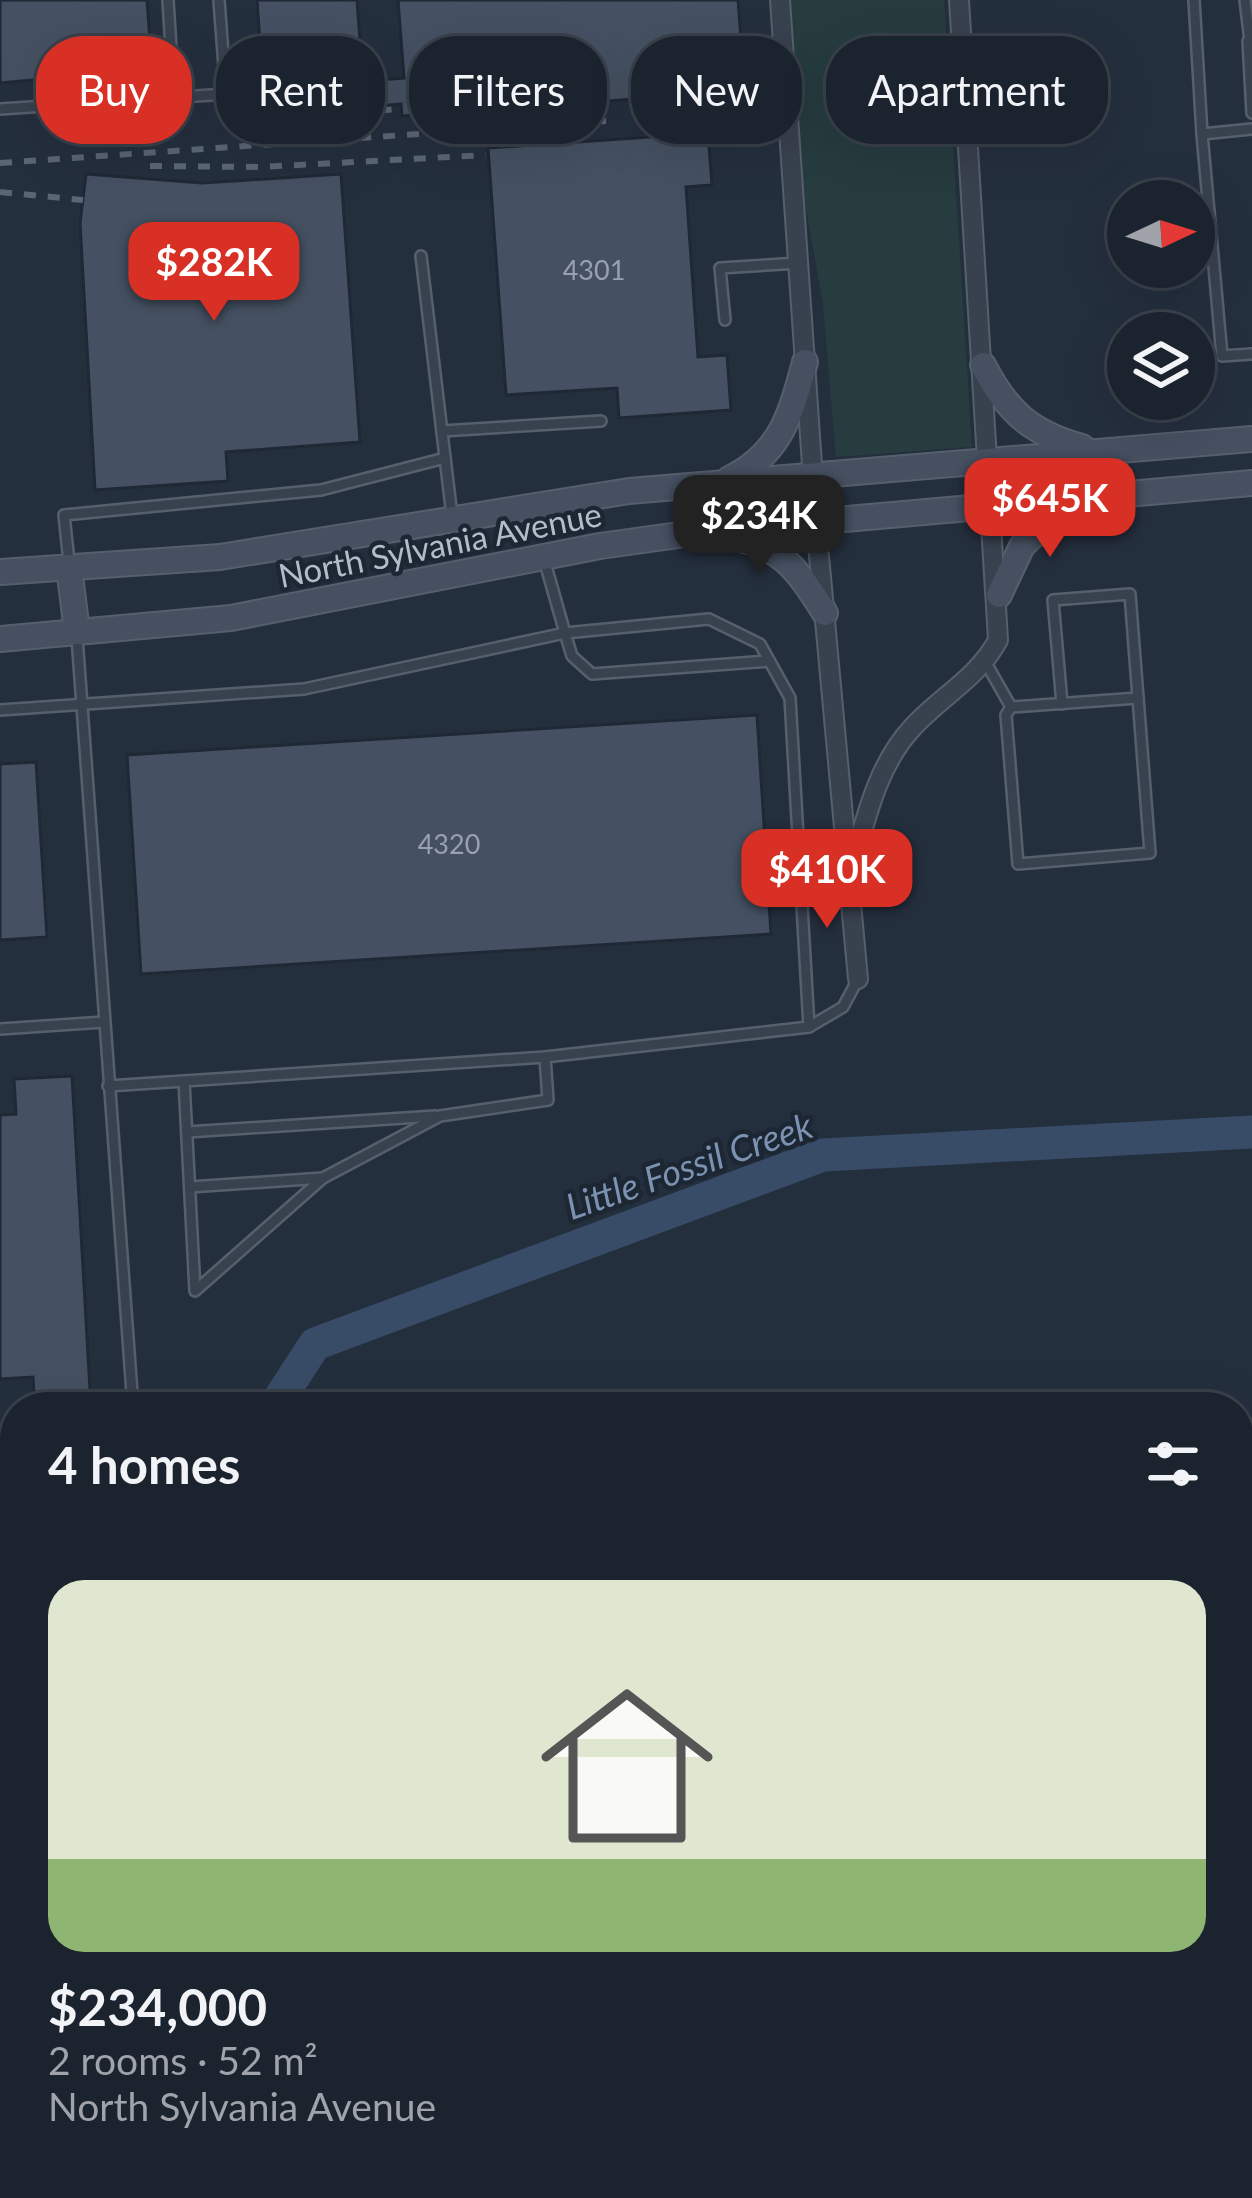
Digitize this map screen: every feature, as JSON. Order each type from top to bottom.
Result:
[{"type":"main road","points":[[717,485],[750,469],[777,443],[789,422],[806,362]]},
{"type":"main road","points":[[982,365],[1010,413],[1049,438],[1096,450]]},
{"type":"main road","name":"North Sylvania Avenue","points":[[0,572],[220,557],[629,491],[1252,439]]},
{"type":"main road","name":"North Sylvania Avenue","points":[[0,639],[272,611],[700,532],[1252,483]]},
{"type":"main road","points":[[999,595],[1022,547],[1070,500]]},
{"type":"main road","points":[[700,532],[753,543],[791,561],[825,613]]},
{"type":"main road","points":[[69,567],[76,632]]},
{"type":"street","points":[[780,0],[816,524],[858,979]]},
{"type":"street","points":[[849,877],[873,793],[890,758],[910,729],[986,663],[998,640],[994,507],[959,0]]},
{"type":"lane","points":[[168,0],[170,36]]},
{"type":"lane","points":[[192,97],[226,94],[219,0]]},
{"type":"lane","points":[[1194,0],[1222,356],[1252,354]]},
{"type":"lane","points":[[1245,0],[1252,113]]},
{"type":"lane","points":[[0,109],[36,107]]},
{"type":"lane","points":[[1202,134],[1252,129]]},
{"type":"lane","points":[[421,256],[452,516]]},
{"type":"lane","points":[[725,320],[720,268],[799,263]]},
{"type":"lane","points":[[442,431],[601,421]]},
{"type":"lane","points":[[69,567],[64,515],[321,490],[446,458]]},
{"type":"lane","points":[[544,559],[572,656],[592,674],[769,661]]},
{"type":"lane","points":[[1011,707],[1006,715],[1018,864],[1150,854],[1130,594],[1053,600],[1061,704]]},
{"type":"lane","points":[[0,710],[304,689],[565,633],[709,619],[760,644],[790,698],[809,1028]]},
{"type":"lane","points":[[76,632],[132,1392]]},
{"type":"lane","points":[[986,663],[1011,707]]},
{"type":"lane","points":[[1011,707],[1138,698]]},
{"type":"lane","points":[[108,1085],[545,1057],[809,1028],[843,1007],[858,979]]},
{"type":"lane","points":[[0,1028],[104,1022]]},
{"type":"lane","points":[[187,1132],[440,1116],[548,1100],[545,1057]]},
{"type":"lane","points":[[184,1081],[195,1291],[323,1178],[440,1116]]},
{"type":"lane","points":[[190,1187],[323,1178]]},
{"type":"green space","points":[[789,0],[944,0],[946,36],[826,36],[826,144],[953,144],[972,447],[836,457],[823,304],[801,181],[802,36],[791,36]]},
{"type":"building","points":[[0,0],[147,0],[150,36],[36,36],[36,80],[0,83]]},
{"type":"building","points":[[257,0],[357,0],[360,36],[260,36]]},
{"type":"building","points":[[398,0],[738,0],[741,36],[631,36],[631,99],[607,101],[607,36],[409,36],[409,115],[402,116],[401,104],[385,105],[385,79],[404,78]]},
{"type":"building","points":[[607,140],[709,144],[712,185],[686,187],[698,357],[727,355],[731,410],[619,418],[617,388],[506,395],[488,148],[607,144]]},
{"type":"building","points":[[86,174],[202,183],[341,174],[360,442],[226,452],[228,481],[95,490],[80,223]]},
{"type":"building","points":[[757,715],[771,934],[141,974],[127,755]]},
{"type":"building","points":[[36,762],[47,937],[0,940],[0,764]]},
{"type":"building","points":[[72,1076],[90,1392],[34,1392],[33,1377],[0,1379],[0,1115],[16,1114],[14,1079]]},
{"type":"waterway","name":"Little Fossil Creek","points":[[284,1392],[315,1344],[823,1155],[1252,1132]]},
{"type":"railway","points":[[385,110],[397,109]]},
{"type":"railway","points":[[0,163],[409,135]]},
{"type":"railway","points":[[150,166],[260,167],[486,155]]},
{"type":"railway","points":[[0,192],[83,200]]}]
